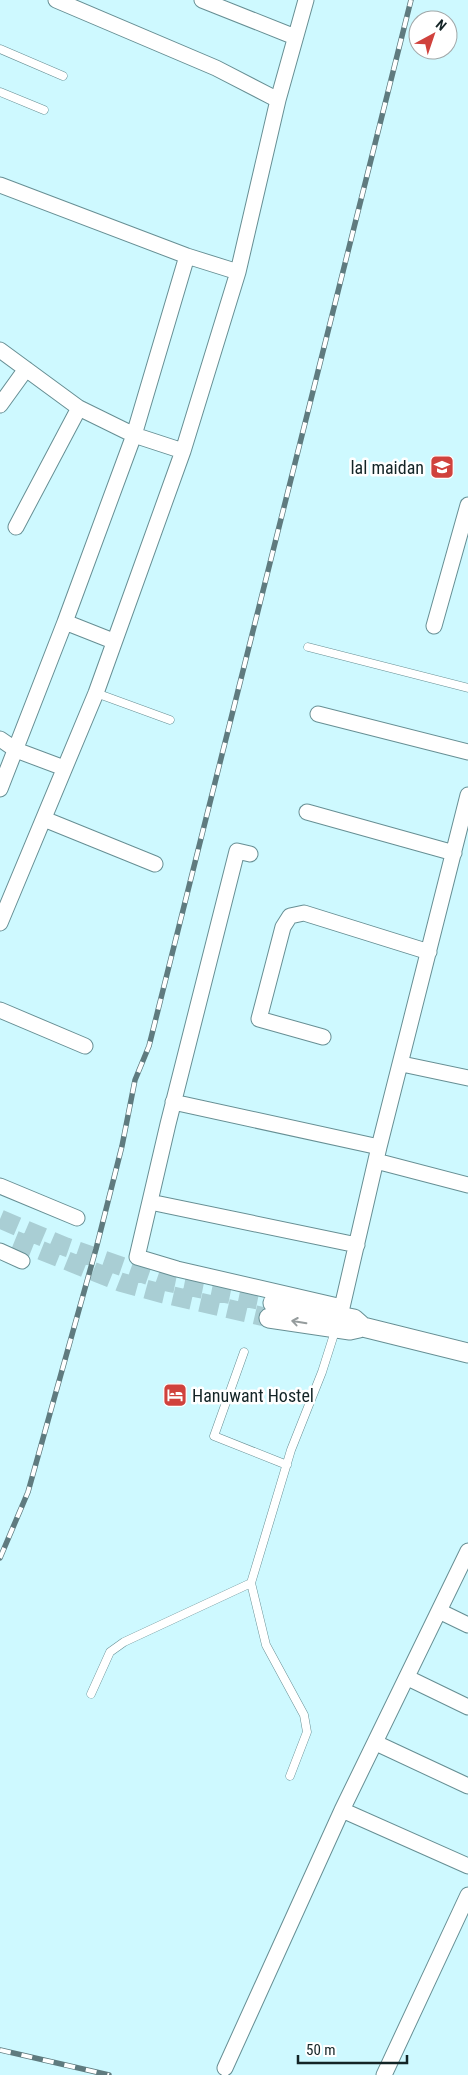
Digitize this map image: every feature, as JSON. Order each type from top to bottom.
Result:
[{"type":"street","points":[[56,0],[216,68],[278,100]]},
{"type":"street","points":[[202,0],[295,37]]},
{"type":"street","points":[[0,924],[4,901],[44,819],[96,693],[113,641],[183,451],[238,272],[278,100],[306,0]]},
{"type":"street","points":[[0,185],[188,256],[238,272]]},
{"type":"street","points":[[0,789],[65,622],[134,434],[188,256]]},
{"type":"street","points":[[0,350],[79,408],[134,434],[183,451]]},
{"type":"street","points":[[0,405],[26,369]]},
{"type":"street","points":[[16,527],[79,408]]},
{"type":"street","points":[[434,626],[468,505]]},
{"type":"street","points":[[65,622],[113,641]]},
{"type":"street","points":[[318,714],[468,752]]},
{"type":"street","points":[[0,739],[16,750],[64,768]]},
{"type":"street","points":[[339,1317],[468,795]]},
{"type":"street","points":[[308,812],[454,853]]},
{"type":"street","points":[[44,819],[155,864]]},
{"type":"street","points":[[250,854],[237,851],[173,1102],[137,1256],[339,1317]]},
{"type":"street","points":[[323,1037],[259,1019],[283,927],[290,916],[304,913],[429,952]]},
{"type":"street","points":[[0,1010],[85,1046]]},
{"type":"street","points":[[402,1064],[468,1078]]},
{"type":"street","points":[[173,1102],[378,1154],[468,1185]]},
{"type":"street","points":[[0,1186],[77,1218]]},
{"type":"street","points":[[150,1202],[357,1245]]},
{"type":"street","points":[[0,1251],[22,1261]]},
{"type":"street","points":[[271,1311],[354,1319],[362,1327],[468,1353]]},
{"type":"street","points":[[225,2068],[342,1810],[408,1678],[468,1551]]},
{"type":"street","points":[[439,1611],[468,1625]]},
{"type":"street","points":[[408,1678],[468,1706]]},
{"type":"street","points":[[376,1743],[468,1786]]},
{"type":"street","points":[[342,1810],[468,1866]]},
{"type":"street","points":[[384,2075],[468,1895]]},
{"type":"lane","points":[[0,49],[63,76]]},
{"type":"lane","points":[[0,92],[44,110]]},
{"type":"lane","points":[[308,647],[468,688]]},
{"type":"lane","points":[[96,693],[170,720]]},
{"type":"lane","points":[[290,1776],[307,1732],[304,1715],[266,1645],[251,1583],[287,1465],[322,1372],[339,1317]]},
{"type":"lane","points":[[244,1352],[214,1436],[287,1465]]},
{"type":"lane","points":[[91,1694],[110,1652],[124,1642],[251,1583]]},
{"type":"tunnel","points":[[0,1219],[66,1247],[167,1282],[273,1303]]},
{"type":"tunnel","points":[[15,1240],[120,1282],[269,1318]]},
{"type":"railway","points":[[0,1558],[28,1492],[96,1249],[122,1146],[135,1080],[149,1046],[411,0]]},
{"type":"railway","points":[[0,2050],[109,2075]]},
{"type":"place","name":"lal maidan","points":[[442,467]]},
{"type":"place","name":"Hanuwant Hostel","points":[[175,1395]]}]
